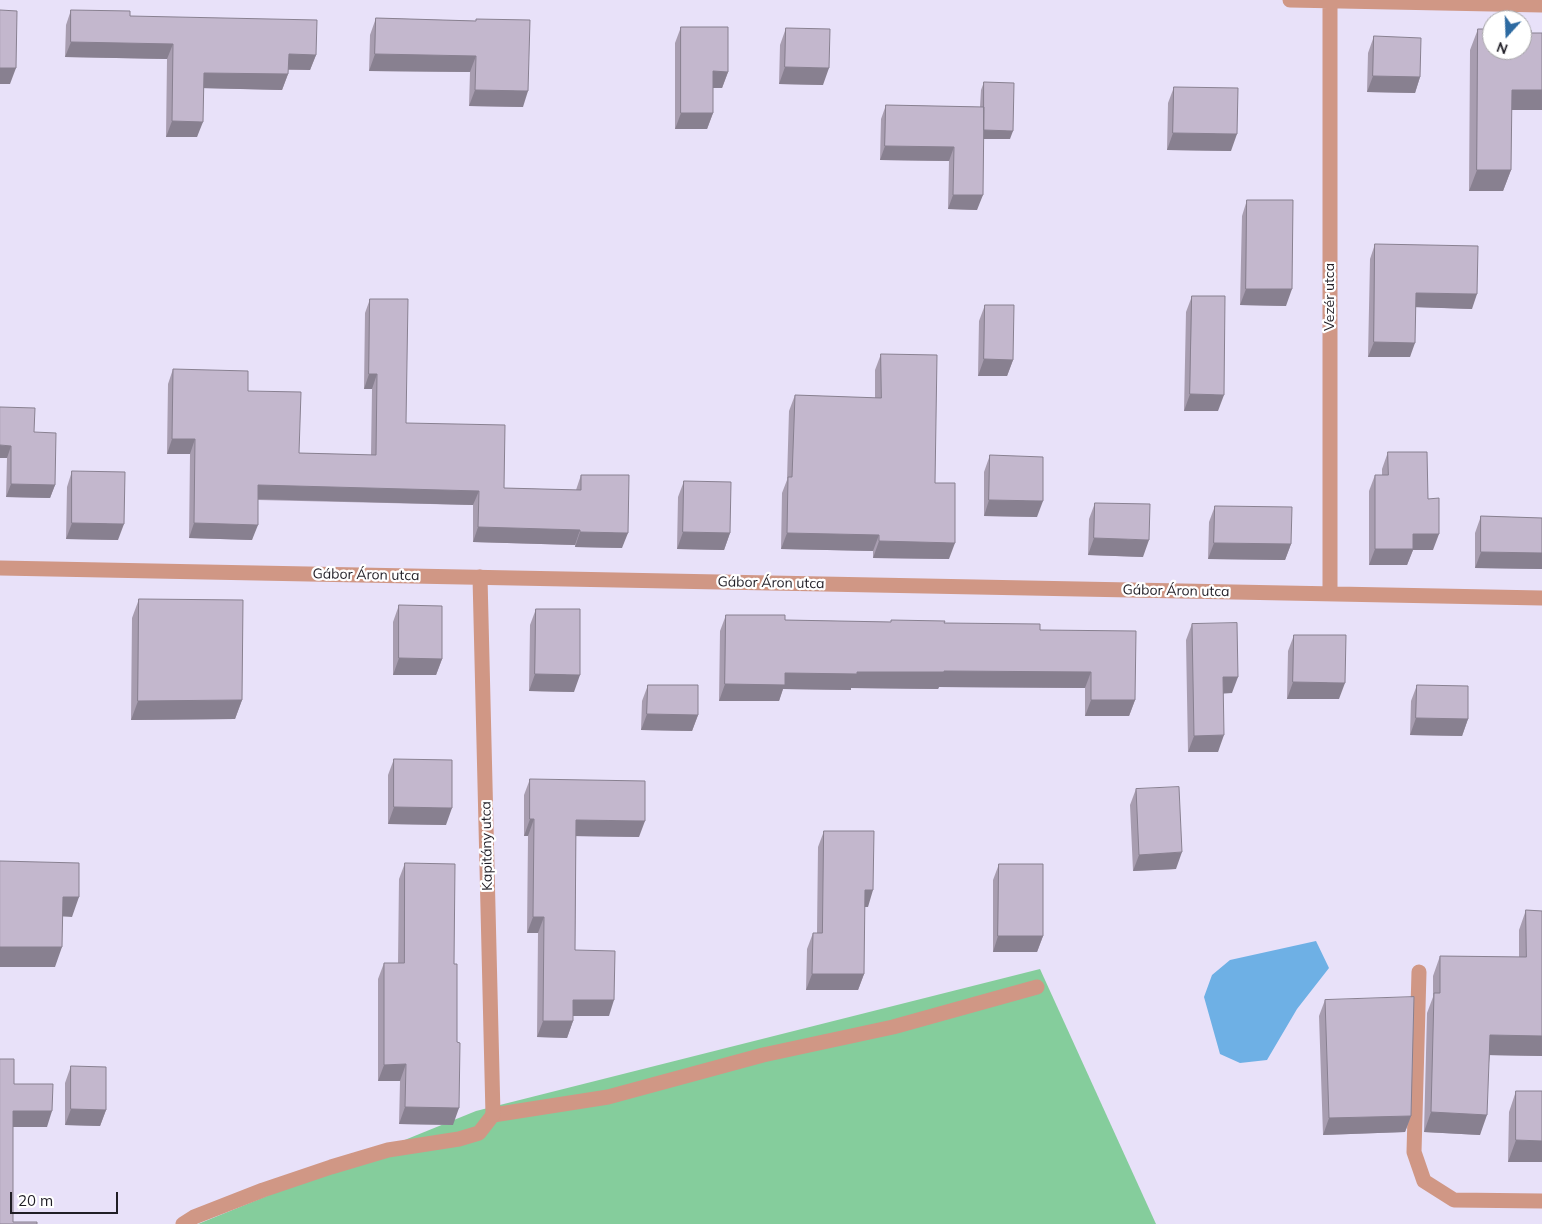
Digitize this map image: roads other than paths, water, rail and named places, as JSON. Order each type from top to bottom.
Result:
[{"type":"street","points":[[1290,0],[1542,5]]},
{"type":"street","name":"Vezér utca","points":[[1330,0],[1330,593]]},
{"type":"street","name":"Gábor Áron utca","points":[[0,568],[1542,598]]},
{"type":"street","name":"Kapitány utca","points":[[480,577],[493,1115]]},
{"type":"street","points":[[1419,972],[1414,1152],[1424,1181],[1454,1200],[1542,1201]]},
{"type":"street","points":[[183,1224],[194,1217],[263,1190],[331,1167],[388,1150],[459,1139],[479,1133],[493,1115],[608,1097],[763,1055],[893,1027],[1037,987]]},
{"type":"water","points":[[1316,941],[1329,968],[1297,1009],[1267,1060],[1240,1063],[1220,1054],[1204,997],[1212,975],[1230,960]]}]
